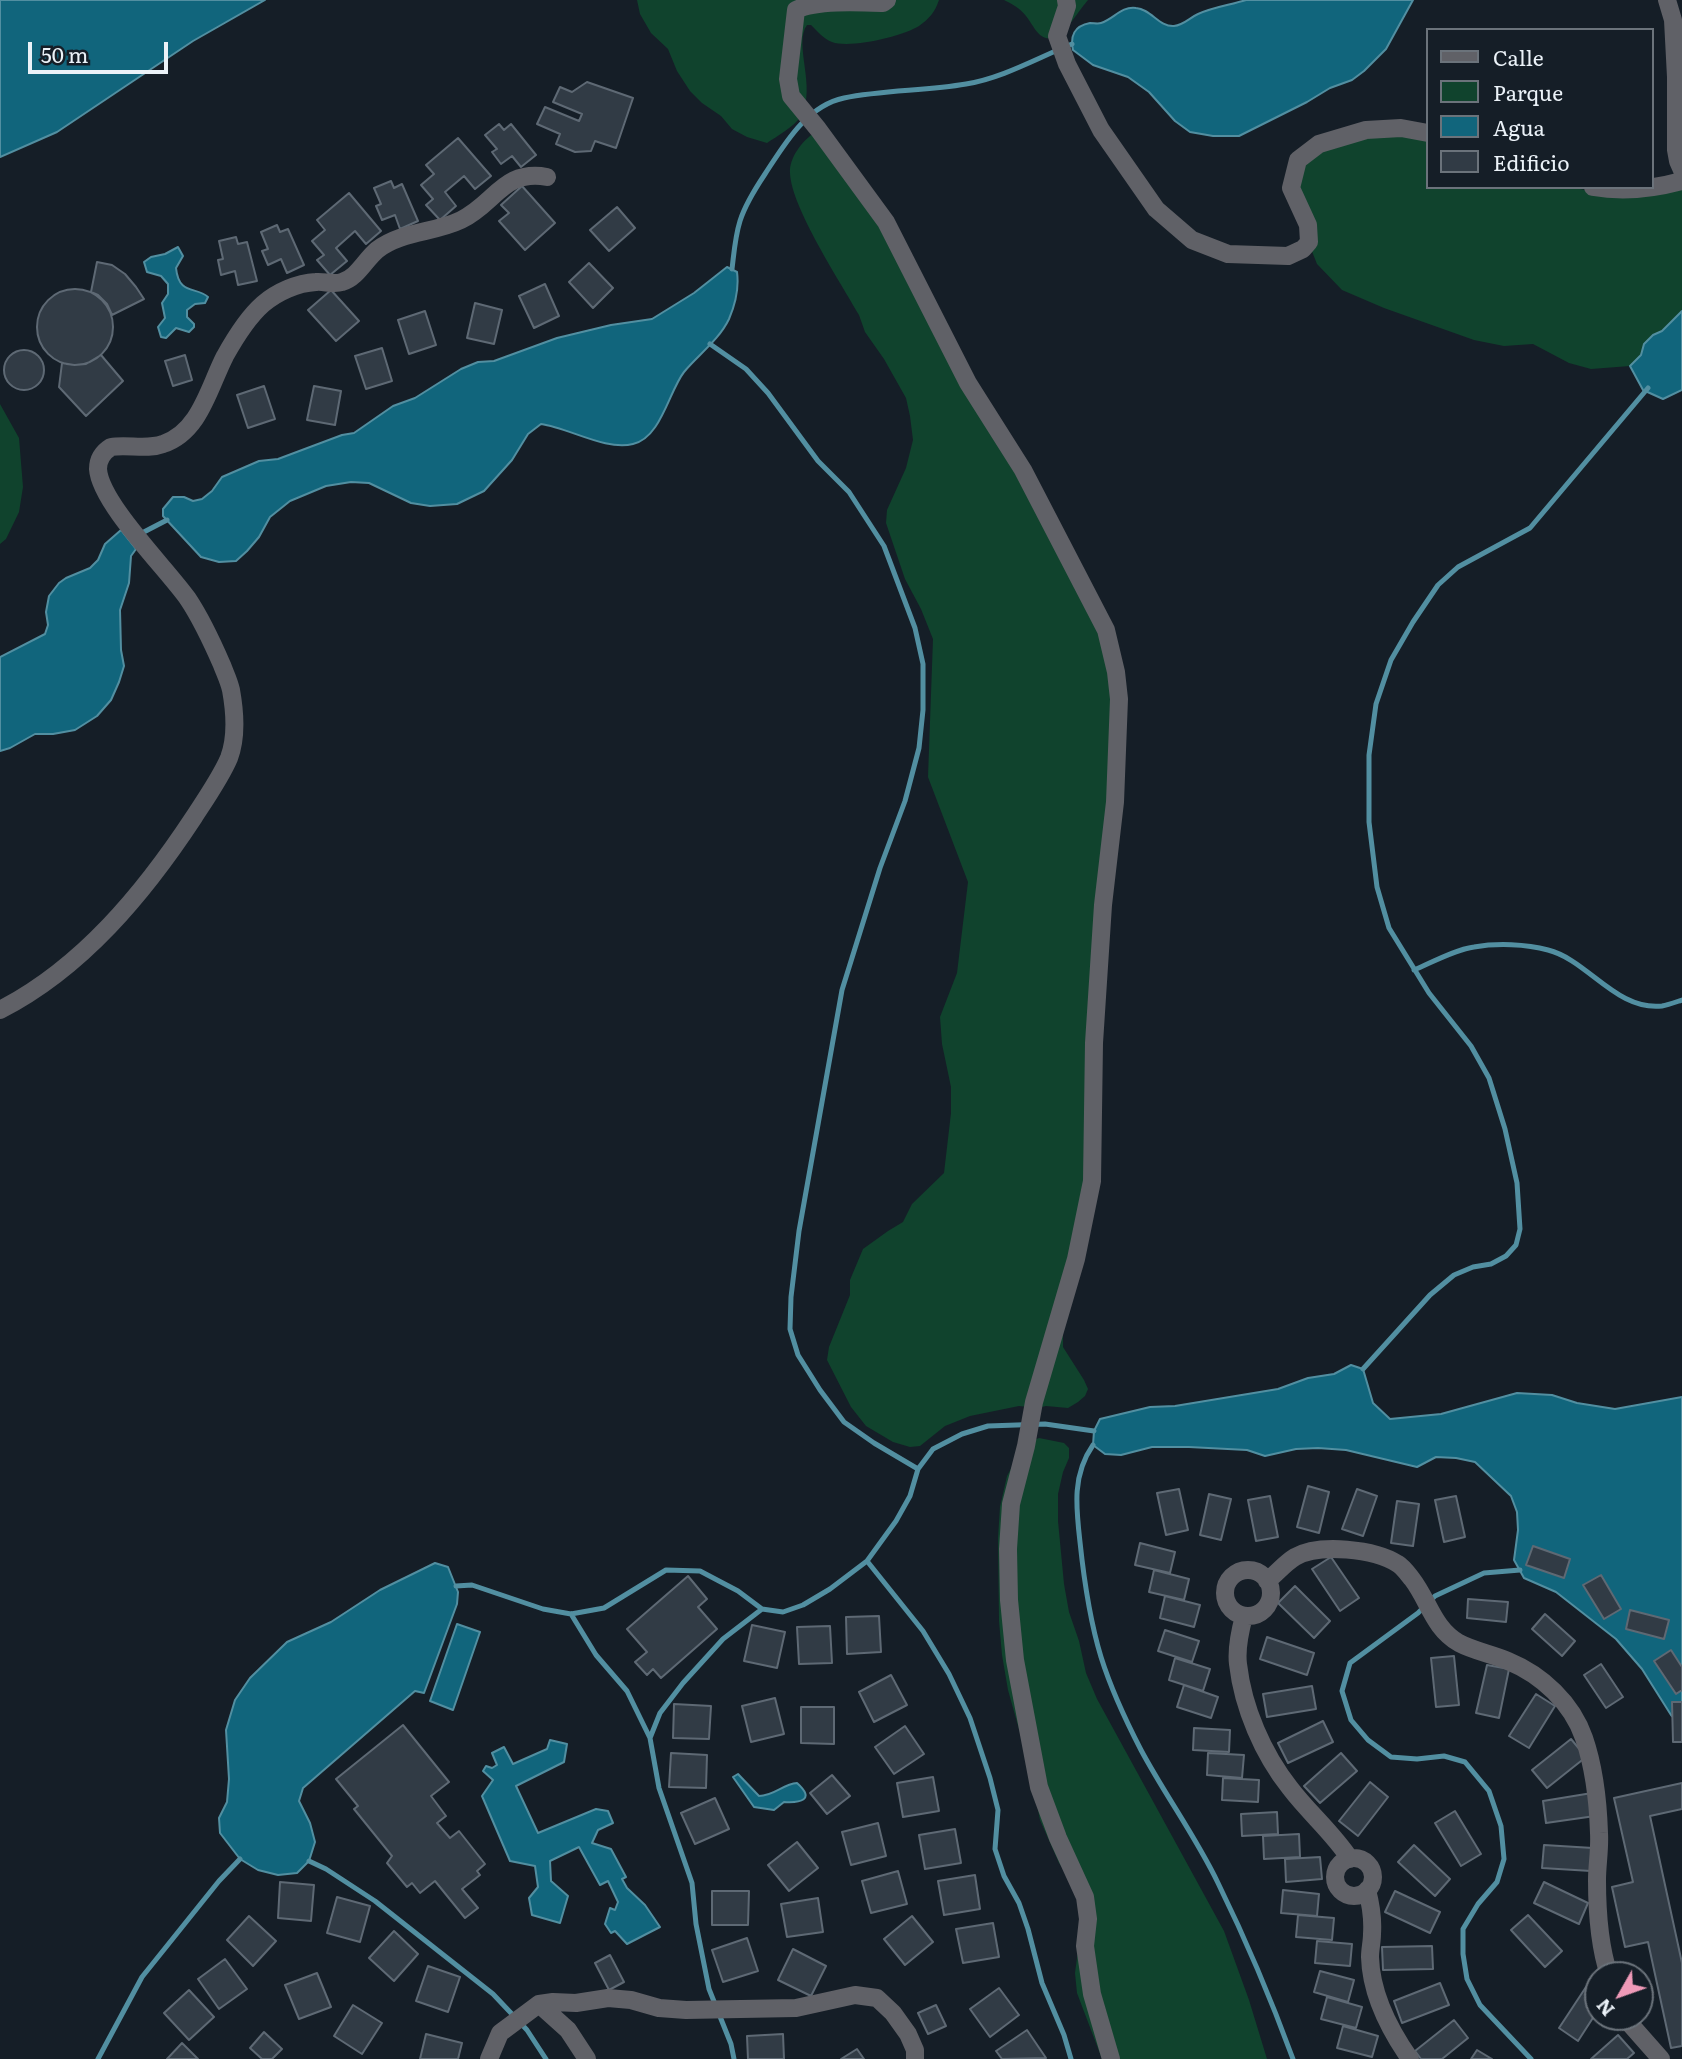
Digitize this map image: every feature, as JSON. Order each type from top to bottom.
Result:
[{"type":"lane","points":[[887,0],[883,3],[820,0],[804,4],[796,10],[788,79],[791,96],[886,222],[968,383],[1023,470],[1106,629],[1119,699],[1115,802],[1103,905],[1094,1042],[1092,1181],[1076,1259],[1034,1402],[1011,1504],[1008,1549],[1009,1600],[1015,1660],[1039,1787],[1058,1838],[1085,1897],[1088,1919],[1085,1946],[1090,1982],[1111,2059]]},
{"type":"lane","points":[[1066,0],[1067,6],[1057,36],[1067,64],[1101,130],[1156,209],[1192,240],[1228,254],[1288,256],[1303,249],[1309,242],[1308,225],[1291,188],[1298,160],[1320,144],[1366,130],[1401,128],[1426,133]]},
{"type":"lane","points":[[1667,0],[1672,20],[1676,76],[1676,150],[1682,170]]},
{"type":"lane","points":[[0,1010],[17,1002],[53,976],[101,934],[134,898],[171,852],[229,757],[235,722],[230,686],[205,627],[187,597],[112,502],[98,472],[101,458],[110,447],[160,446],[177,439],[193,423],[225,356],[242,327],[262,304],[288,288],[316,281],[343,282],[356,274],[375,251],[389,243],[405,235],[459,222],[510,182],[523,176],[547,177]]},
{"type":"lane","points":[[1654,188],[1682,181]]},
{"type":"lane","points":[[1602,189],[1632,189]]},
{"type":"lane","points":[[1267,1581],[1296,1556],[1343,1548],[1374,1553],[1399,1564],[1414,1582],[1444,1633],[1459,1643],[1509,1661],[1541,1679],[1566,1704],[1584,1737],[1595,1786],[1599,1833],[1599,1922],[1605,1961]]},
{"type":"lane","points":[[1256,1572],[1267,1581],[1270,1595],[1266,1608],[1252,1616],[1244,1616],[1237,1614],[1227,1602],[1225,1594],[1230,1579],[1235,1574],[1256,1572]]},
{"type":"lane","points":[[1244,1616],[1239,1635],[1238,1663],[1254,1726],[1277,1772],[1350,1858]]},
{"type":"lane","points":[[1350,1858],[1362,1860],[1371,1868],[1373,1880],[1367,1890],[1350,1895],[1339,1888],[1335,1877],[1340,1865],[1350,1858]]},
{"type":"lane","points":[[1367,1890],[1373,1933],[1370,1955],[1373,1980],[1381,2008],[1409,2059]]},
{"type":"lane","points":[[489,2059],[500,2033],[533,2008],[553,2002],[576,2003],[608,1998],[692,2011],[796,2008],[855,1995],[877,1998],[893,2013],[908,2034],[915,2050],[915,2059]]},
{"type":"lane","points":[[533,2008],[568,2030],[587,2059]]},
{"type":"lane","points":[[1636,2031],[1661,2059]]},
{"type":"green space","points":[[637,0],[939,0],[931,15],[919,26],[876,40],[840,44],[823,37],[811,25],[807,25],[802,43],[807,92],[805,105],[794,124],[767,143],[732,129],[721,116],[690,91],[677,71],[668,49],[651,33],[640,14]]},
{"type":"green space","points":[[1004,0],[1088,0],[1063,33],[1048,38],[1039,34],[1021,11]]},
{"type":"green space","points":[[1426,130],[1426,189],[1580,189],[1626,193],[1682,190],[1682,385],[1630,366],[1591,369],[1569,363],[1533,344],[1504,346],[1474,340],[1342,290],[1317,264],[1286,186],[1304,147]]},
{"type":"green space","points":[[814,133],[832,137],[1117,660],[1094,1138],[1063,1331],[1063,1347],[1088,1389],[1085,1396],[1068,1408],[1019,1406],[970,1416],[945,1426],[920,1446],[910,1447],[893,1442],[866,1426],[851,1407],[827,1360],[829,1347],[850,1295],[850,1280],[863,1249],[903,1222],[912,1204],[944,1173],[951,1113],[951,1087],[942,1044],[940,1017],[957,973],[968,882],[928,777],[933,639],[905,579],[886,523],[887,510],[906,468],[913,440],[910,416],[906,398],[865,332],[859,315],[808,224],[793,188],[790,167],[794,156]]},
{"type":"green space","points":[[0,404],[19,438],[23,487],[19,512],[6,539],[0,544]]},
{"type":"green space","points":[[1039,1438],[1064,1443],[1069,1448],[1069,1458],[1058,1494],[1058,1521],[1069,1612],[1086,1673],[1097,1699],[1224,1931],[1267,2059],[1102,2059],[1077,1993],[1075,1973],[1082,1920],[1073,1883],[1059,1863],[1040,1820],[1029,1765],[1008,1690],[999,1621],[1000,1507],[1007,1476],[1018,1456],[1032,1441]]},
{"type":"water","points":[[0,0],[265,0],[193,41],[57,132],[0,157]]},
{"type":"water","points":[[1246,0],[1413,0],[1386,49],[1364,71],[1352,80],[1330,88],[1239,136],[1213,136],[1190,132],[1175,121],[1149,92],[1128,77],[1093,65],[1073,50],[1072,40],[1077,29],[1090,23],[1106,21],[1126,9],[1141,9],[1164,24],[1174,26],[1204,12]]},
{"type":"water","points":[[178,247],[183,256],[176,268],[181,283],[184,287],[208,297],[205,303],[195,304],[187,310],[187,317],[194,324],[189,332],[176,328],[166,338],[161,337],[158,327],[165,318],[162,303],[168,294],[168,284],[161,276],[147,272],[144,262]]},
{"type":"water","points":[[727,267],[737,272],[736,296],[729,319],[714,341],[684,372],[657,424],[643,440],[633,444],[611,444],[541,424],[528,434],[512,460],[484,491],[457,504],[430,506],[411,503],[369,483],[351,482],[326,486],[290,501],[270,517],[259,537],[236,561],[219,562],[201,557],[163,516],[163,509],[173,497],[184,497],[193,501],[202,499],[222,477],[259,461],[278,459],[354,433],[393,406],[415,398],[461,369],[478,362],[494,361],[557,338],[611,325],[652,319],[694,293]]},
{"type":"water","points":[[1682,311],[1682,390],[1663,399],[1643,390],[1630,366],[1641,355],[1644,344]]},
{"type":"water","points":[[121,530],[136,549],[131,556],[129,583],[120,610],[124,666],[111,700],[97,716],[75,730],[35,734],[0,751],[0,657],[45,634],[49,596],[66,578],[90,568],[98,560],[105,544]]},
{"type":"water","points":[[1351,1365],[1363,1369],[1373,1403],[1390,1419],[1441,1414],[1517,1393],[1552,1395],[1577,1403],[1615,1409],[1682,1397],[1682,1727],[1671,1715],[1642,1669],[1616,1639],[1556,1592],[1524,1578],[1514,1560],[1518,1530],[1517,1512],[1511,1496],[1475,1462],[1436,1457],[1417,1467],[1346,1450],[1318,1448],[1296,1449],[1265,1456],[1247,1450],[1152,1447],[1121,1455],[1105,1454],[1093,1445],[1094,1431],[1100,1419],[1150,1407],[1175,1406],[1278,1389],[1308,1378],[1334,1374]]},
{"type":"water","points":[[435,1563],[448,1567],[458,1592],[457,1604],[424,1693],[415,1691],[303,1788],[299,1801],[310,1823],[315,1842],[309,1861],[297,1873],[278,1875],[258,1870],[240,1859],[220,1833],[219,1818],[227,1802],[229,1779],[226,1730],[235,1700],[250,1678],[287,1642],[331,1622],[380,1590]]},
{"type":"water","points":[[457,1624],[480,1632],[453,1710],[430,1701]]},
{"type":"water","points":[[550,1740],[567,1744],[564,1762],[516,1786],[538,1833],[596,1809],[608,1811],[613,1823],[598,1830],[592,1843],[611,1849],[626,1877],[622,1879],[627,1888],[645,1905],[660,1927],[627,1944],[615,1931],[611,1933],[605,1924],[610,1908],[615,1910],[618,1902],[608,1881],[600,1885],[579,1847],[550,1861],[551,1881],[568,1896],[560,1923],[532,1915],[529,1898],[538,1887],[535,1866],[510,1861],[482,1796],[493,1780],[483,1771],[486,1766],[492,1768],[497,1765],[492,1753],[504,1747],[513,1764],[547,1749]]},
{"type":"water","points":[[738,1774],[759,1796],[797,1783],[803,1789],[805,1797],[800,1801],[784,1802],[774,1810],[754,1807],[733,1777]]},
{"type":"building","points":[[587,82],[633,98],[616,148],[595,141],[591,151],[575,152],[556,144],[560,134],[537,124],[545,107],[579,121],[582,114],[553,102],[560,87],[572,92]]},
{"type":"building","points":[[499,124],[504,130],[511,124],[536,155],[521,167],[512,156],[501,164],[492,152],[497,149],[485,135]]},
{"type":"building","points":[[458,138],[491,176],[475,189],[464,176],[445,192],[456,206],[440,220],[426,205],[433,199],[421,185],[434,174],[426,165]]},
{"type":"building","points":[[391,181],[394,188],[402,184],[418,221],[400,229],[395,215],[382,220],[376,206],[381,204],[374,188]]},
{"type":"building","points":[[522,186],[555,223],[525,250],[499,221],[509,213],[501,205]]},
{"type":"building","points":[[349,193],[381,231],[366,244],[355,231],[336,248],[347,261],[330,275],[317,260],[324,255],[312,241],[325,230],[317,220]]},
{"type":"building","points":[[617,207],[635,228],[609,251],[590,230]]},
{"type":"building","points":[[277,225],[280,232],[288,229],[304,265],[287,273],[281,259],[268,265],[262,251],[268,249],[261,232]]},
{"type":"building","points":[[236,237],[238,244],[247,242],[257,281],[238,285],[235,271],[221,275],[218,260],[223,259],[219,241]]},
{"type":"building","points":[[97,262],[112,265],[125,274],[144,299],[112,315],[107,304],[91,292]]},
{"type":"building","points":[[589,263],[613,288],[593,308],[569,282]]},
{"type":"building","points":[[545,284],[559,316],[534,328],[519,296]]},
{"type":"building","points":[[68,289],[82,289],[96,295],[107,306],[113,327],[110,342],[102,354],[82,365],[68,365],[54,359],[43,348],[37,334],[37,320],[43,306],[54,295]]},
{"type":"building","points":[[331,290],[359,321],[336,341],[308,310]]},
{"type":"building","points":[[475,303],[502,310],[494,344],[467,338]]},
{"type":"building","points":[[425,311],[436,345],[409,354],[398,320]]},
{"type":"building","points":[[382,348],[392,381],[366,389],[355,356]]},
{"type":"building","points":[[24,350],[32,351],[38,356],[43,362],[43,378],[38,384],[32,389],[24,390],[16,389],[10,384],[5,378],[4,370],[5,362],[10,356],[16,351]]},
{"type":"building","points":[[101,355],[123,381],[86,416],[59,387],[62,363],[86,364]]},
{"type":"building","points":[[185,355],[192,380],[173,386],[165,361]]},
{"type":"building","points":[[264,386],[275,419],[248,428],[237,395]]},
{"type":"building","points":[[314,386],[341,391],[335,425],[307,420]]},
{"type":"building","points":[[1308,1486],[1329,1492],[1319,1533],[1297,1527]]},
{"type":"building","points":[[1179,1489],[1188,1530],[1166,1535],[1157,1493]]},
{"type":"building","points":[[1357,1489],[1377,1496],[1363,1536],[1342,1529]]},
{"type":"building","points":[[1209,1494],[1231,1499],[1221,1540],[1200,1535]]},
{"type":"building","points":[[1270,1496],[1278,1537],[1256,1541],[1248,1500]]},
{"type":"building","points":[[1456,1496],[1465,1537],[1444,1542],[1435,1500]]},
{"type":"building","points":[[1397,1501],[1419,1504],[1413,1546],[1391,1543]]},
{"type":"building","points":[[1140,1543],[1175,1552],[1170,1573],[1135,1565]]},
{"type":"building","points":[[1533,1546],[1570,1559],[1564,1578],[1526,1565]]},
{"type":"building","points":[[1331,1557],[1359,1598],[1340,1611],[1312,1569]]},
{"type":"building","points":[[1154,1570],[1189,1579],[1184,1600],[1149,1592]]},
{"type":"building","points":[[1601,1575],[1621,1609],[1604,1619],[1583,1585]]},
{"type":"building","points":[[688,1576],[707,1599],[698,1607],[717,1629],[661,1678],[653,1669],[647,1675],[635,1662],[647,1652],[627,1629]]},
{"type":"building","points":[[1295,1586],[1330,1621],[1314,1638],[1278,1603]]},
{"type":"building","points":[[1165,1596],[1200,1605],[1194,1627],[1160,1618]]},
{"type":"building","points":[[1468,1599],[1508,1602],[1506,1622],[1467,1618]]},
{"type":"building","points":[[1630,1610],[1669,1620],[1664,1639],[1626,1629]]},
{"type":"building","points":[[1545,1614],[1575,1641],[1562,1656],[1532,1629]]},
{"type":"building","points":[[879,1616],[881,1652],[847,1654],[846,1617]]},
{"type":"building","points":[[752,1625],[785,1632],[777,1668],[744,1661]]},
{"type":"building","points":[[830,1626],[832,1663],[799,1664],[797,1627]]},
{"type":"building","points":[[1165,1630],[1199,1641],[1192,1662],[1158,1651]]},
{"type":"building","points":[[1267,1637],[1314,1653],[1307,1675],[1260,1659]]},
{"type":"building","points":[[1671,1650],[1682,1667],[1682,1690],[1676,1694],[1654,1661]]},
{"type":"building","points":[[1454,1656],[1459,1705],[1436,1707],[1431,1658]]},
{"type":"building","points":[[1175,1658],[1210,1669],[1203,1691],[1169,1680]]},
{"type":"building","points":[[1601,1664],[1623,1697],[1606,1708],[1584,1675]]},
{"type":"building","points":[[1487,1665],[1509,1669],[1499,1718],[1476,1713]]},
{"type":"building","points":[[891,1675],[907,1705],[874,1722],[859,1692]]},
{"type":"building","points":[[1184,1685],[1218,1697],[1211,1718],[1177,1707]]},
{"type":"building","points":[[1312,1686],[1316,1709],[1267,1717],[1263,1694]]},
{"type":"building","points":[[1536,1694],[1555,1706],[1529,1748],[1509,1736]]},
{"type":"building","points":[[775,1698],[784,1734],[751,1742],[742,1706]]},
{"type":"building","points":[[1672,1702],[1682,1702],[1682,1742],[1673,1742]]},
{"type":"building","points":[[674,1704],[711,1706],[709,1739],[673,1738]]},
{"type":"building","points":[[801,1707],[834,1707],[834,1744],[801,1743]]},
{"type":"building","points":[[1323,1721],[1333,1742],[1288,1763],[1278,1743]]},
{"type":"building","points":[[403,1725],[449,1782],[431,1796],[446,1816],[437,1823],[450,1838],[459,1831],[485,1864],[477,1871],[480,1875],[462,1889],[478,1908],[465,1918],[435,1881],[420,1893],[412,1883],[407,1887],[387,1863],[392,1856],[354,1809],[358,1806],[336,1779]]},
{"type":"building","points":[[905,1726],[924,1754],[894,1774],[875,1747]]},
{"type":"building","points":[[1194,1728],[1230,1730],[1229,1752],[1193,1750]]},
{"type":"building","points":[[1571,1739],[1586,1757],[1547,1788],[1532,1770]]},
{"type":"building","points":[[671,1753],[707,1755],[706,1788],[669,1787]]},
{"type":"building","points":[[1208,1753],[1244,1755],[1242,1778],[1207,1775]]},
{"type":"building","points":[[1341,1753],[1357,1771],[1320,1803],[1304,1786]]},
{"type":"building","points":[[832,1775],[850,1796],[827,1814],[810,1793]]},
{"type":"building","points":[[933,1777],[939,1811],[903,1817],[897,1783]]},
{"type":"building","points":[[1223,1778],[1259,1780],[1258,1802],[1222,1800]]},
{"type":"building","points":[[1370,1782],[1388,1797],[1358,1836],[1339,1821]]},
{"type":"building","points":[[1682,1783],[1682,1809],[1650,1816],[1682,1963],[1682,2046],[1671,2048],[1648,1942],[1625,1947],[1612,1887],[1633,1882],[1614,1798]]},
{"type":"building","points":[[1592,1793],[1595,1816],[1546,1823],[1543,1801]]},
{"type":"building","points":[[715,1798],[729,1829],[695,1844],[681,1813]]},
{"type":"building","points":[[1455,1811],[1481,1854],[1461,1866],[1435,1823]]},
{"type":"building","points":[[1277,1812],[1278,1834],[1242,1836],[1241,1814]]},
{"type":"building","points":[[878,1823],[886,1856],[851,1865],[842,1832]]},
{"type":"building","points":[[955,1829],[961,1863],[925,1869],[919,1835]]},
{"type":"building","points":[[1299,1834],[1300,1857],[1264,1859],[1263,1836]]},
{"type":"building","points":[[797,1842],[818,1868],[789,1891],[768,1865]]},
{"type":"building","points":[[1414,1845],[1450,1879],[1435,1896],[1398,1862]]},
{"type":"building","points":[[1544,1845],[1593,1848],[1591,1871],[1542,1868]]},
{"type":"building","points":[[1320,1857],[1322,1879],[1286,1882],[1285,1859]]},
{"type":"building","points":[[898,1871],[907,1904],[871,1913],[862,1881]]},
{"type":"building","points":[[975,1875],[980,1909],[944,1915],[938,1881]]},
{"type":"building","points":[[280,1882],[314,1885],[311,1921],[278,1918]]},
{"type":"building","points":[[1544,1882],[1588,1903],[1579,1924],[1534,1903]]},
{"type":"building","points":[[1283,1890],[1319,1894],[1317,1916],[1281,1913]]},
{"type":"building","points":[[712,1891],[749,1891],[748,1925],[712,1925]]},
{"type":"building","points":[[1395,1891],[1440,1912],[1430,1933],[1385,1912]]},
{"type":"building","points":[[337,1897],[370,1906],[360,1942],[327,1933]]},
{"type":"building","points":[[818,1898],[823,1932],[787,1937],[781,1904]]},
{"type":"building","points":[[1298,1915],[1334,1918],[1332,1940],[1296,1937]]},
{"type":"building","points":[[1528,1915],[1562,1951],[1545,1967],[1511,1930]]},
{"type":"building","points":[[249,1916],[276,1941],[253,1966],[227,1940]]},
{"type":"building","points":[[912,1916],[933,1942],[905,1965],[884,1939]]},
{"type":"building","points":[[993,1923],[999,1957],[963,1963],[956,1929]]},
{"type":"building","points":[[394,1931],[418,1954],[394,1981],[369,1958]]},
{"type":"building","points":[[747,1938],[758,1971],[723,1982],[712,1950]]},
{"type":"building","points":[[1317,1941],[1352,1944],[1350,1966],[1315,1963]]},
{"type":"building","points":[[1432,1946],[1433,1969],[1383,1970],[1382,1947]]},
{"type":"building","points":[[793,1949],[826,1966],[811,1996],[778,1980]]},
{"type":"building","points":[[610,1955],[624,1982],[609,1990],[595,1963]]},
{"type":"building","points":[[225,1959],[247,1989],[219,2009],[198,1979]]},
{"type":"building","points":[[428,1966],[460,1977],[448,2012],[416,2001]]},
{"type":"building","points":[[1320,1971],[1354,1980],[1348,2002],[1314,1992]]},
{"type":"building","points":[[317,1973],[331,2007],[299,2019],[285,1985]]},
{"type":"building","points":[[1440,1983],[1449,2005],[1402,2023],[1394,2001]]},
{"type":"building","points":[[999,1988],[1019,2015],[990,2037],[970,2009]]},
{"type":"building","points":[[189,1990],[214,2017],[189,2040],[164,2013]]},
{"type":"building","points":[[1584,1990],[1584,2031],[1578,2041],[1559,2028]]},
{"type":"building","points":[[1327,1997],[1362,2007],[1356,2028],[1321,2019]]},
{"type":"building","points":[[353,2005],[382,2023],[362,2054],[334,2036]]},
{"type":"building","points":[[936,2005],[946,2026],[928,2034],[918,2013]]},
{"type":"building","points":[[1454,2020],[1468,2038],[1442,2059],[1421,2059],[1415,2051]]},
{"type":"building","points":[[1343,2026],[1378,2036],[1372,2057],[1337,2048]]},
{"type":"building","points":[[1027,2030],[1046,2058],[1002,2059],[996,2051]]},
{"type":"building","points":[[264,2032],[282,2049],[272,2059],[262,2059],[250,2048]]},
{"type":"building","points":[[426,2034],[462,2043],[458,2059],[420,2059]]},
{"type":"building","points":[[783,2034],[784,2059],[748,2059],[747,2036]]},
{"type":"building","points":[[1618,2035],[1634,2053],[1627,2059],[1591,2059]]},
{"type":"building","points":[[182,2043],[198,2059],[167,2059]]},
{"type":"building","points":[[857,2049],[864,2059],[841,2059]]},
{"type":"building","points":[[1477,2050],[1492,2059],[1471,2059]]},
{"type":"waterway","points":[[732,269],[738,227],[751,197],[788,139],[818,109],[844,98],[980,81],[1072,44]]},
{"type":"waterway","points":[[710,344],[746,369],[768,393],[818,461],[849,492],[884,546],[915,628],[923,664],[923,710],[919,748],[905,801],[880,868],[842,990],[799,1231],[790,1329],[798,1355],[844,1422],[918,1469]]},
{"type":"waterway","points":[[1363,1369],[1430,1295],[1454,1275],[1473,1267],[1491,1264],[1506,1256],[1516,1245],[1520,1229],[1517,1183],[1505,1129],[1489,1078],[1471,1046],[1429,993],[1389,928],[1377,887],[1369,822],[1369,755],[1376,704],[1391,660],[1438,585],[1458,567],[1530,528],[1648,388]]},
{"type":"waterway","points":[[140,534],[167,520]]},
{"type":"waterway","points":[[1414,970],[1466,949],[1492,945],[1521,945],[1562,955],[1630,1001],[1662,1006],[1682,1000]]},
{"type":"waterway","points":[[456,1586],[472,1585],[543,1609],[571,1614],[604,1608],[666,1570],[700,1571],[738,1591],[762,1609],[783,1612],[803,1605],[830,1589],[867,1561],[896,1521],[910,1496],[918,1469],[933,1449],[962,1434],[988,1426],[1045,1424],[1094,1431]]},
{"type":"waterway","points":[[1093,1445],[1082,1468],[1077,1504],[1086,1586],[1101,1657],[1119,1705],[1141,1750],[1200,1849],[1228,1904],[1258,1970],[1293,2059]]},
{"type":"waterway","points":[[867,1561],[923,1631],[949,1674],[970,1718],[998,1810],[995,1849],[1004,1876],[1019,1903],[1042,1983],[1071,2059]]},
{"type":"waterway","points":[[1520,1570],[1484,1573],[1435,1596],[1418,1613],[1350,1663],[1342,1691],[1351,1720],[1368,1740],[1391,1757],[1417,1759],[1444,1756],[1465,1762],[1489,1791],[1501,1826],[1504,1859],[1497,1882],[1478,1904],[1463,1929],[1463,1954],[1467,1979],[1480,2005],[1531,2059]]},
{"type":"waterway","points":[[734,2059],[731,2044],[709,1989],[696,1924],[692,1883],[659,1788],[650,1738],[660,1713],[683,1683],[723,1639],[762,1609]]},
{"type":"waterway","points":[[571,1614],[596,1655],[627,1691],[650,1738]]},
{"type":"waterway","points":[[98,2059],[142,1977],[240,1859]]},
{"type":"waterway","points":[[309,1861],[375,1901],[493,1994],[527,2030],[546,2059]]}]
